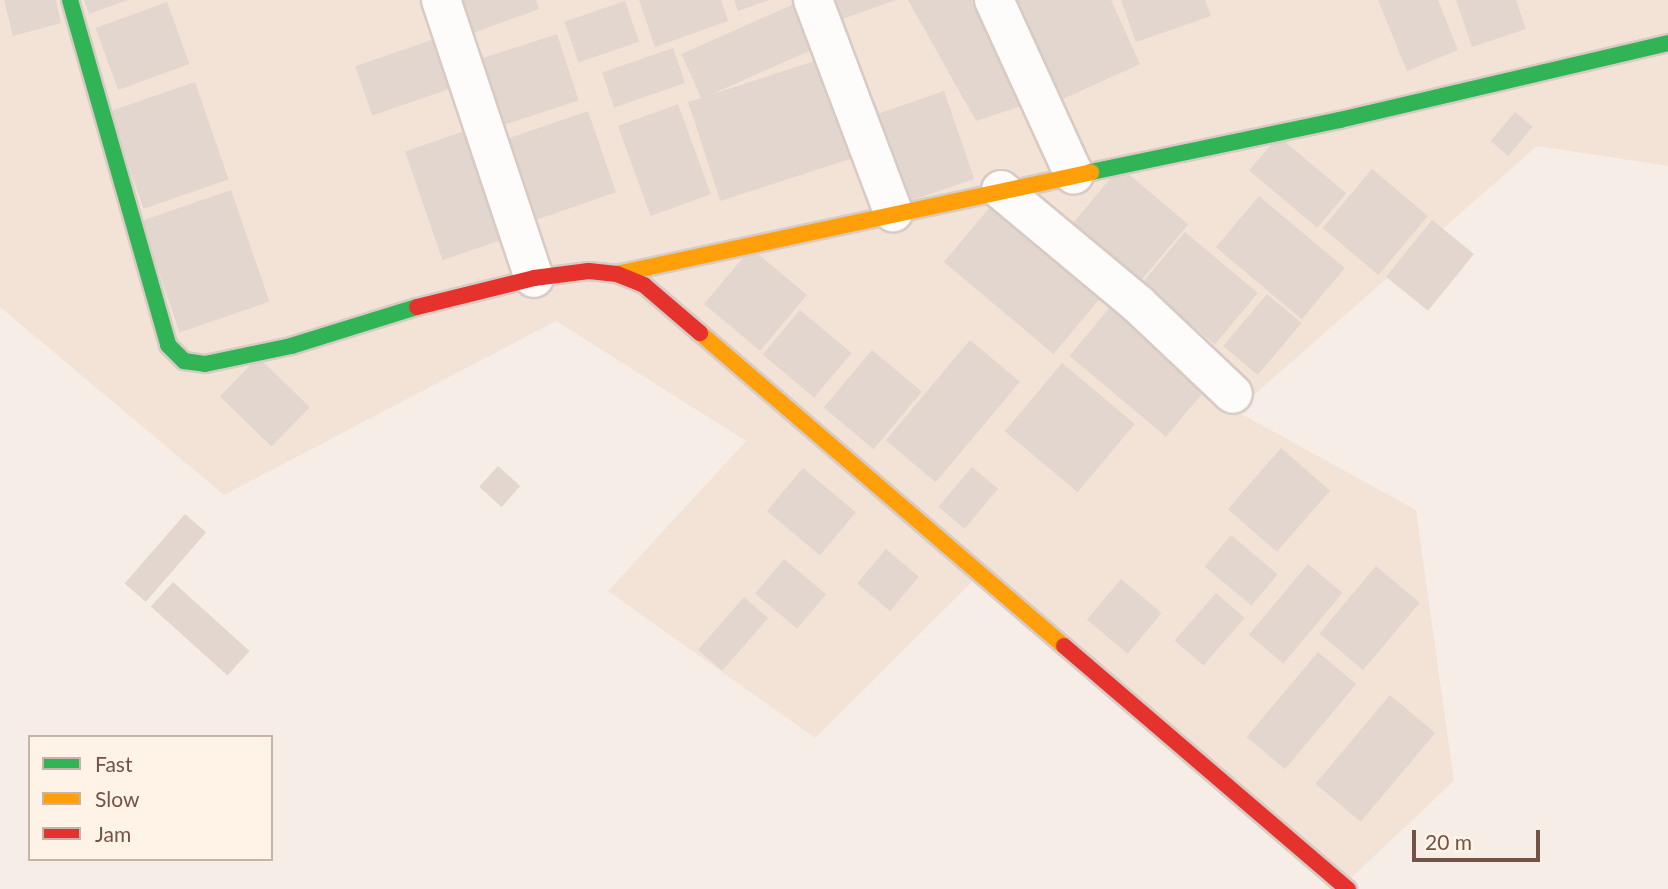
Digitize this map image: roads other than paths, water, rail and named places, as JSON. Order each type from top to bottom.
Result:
[{"type":"street","points":[[70,0],[168,345],[184,361],[205,364],[290,346],[435,301],[534,278],[589,271],[617,274],[893,212],[1340,120],[1668,43]]},
{"type":"street","points":[[441,0],[534,278]]},
{"type":"street","points":[[813,0],[893,212]]},
{"type":"street","points":[[993,0],[1074,175]]},
{"type":"street","points":[[1001,190],[1139,305],[1233,394]]},
{"type":"street","points":[[617,274],[668,301],[1348,889]]}]
